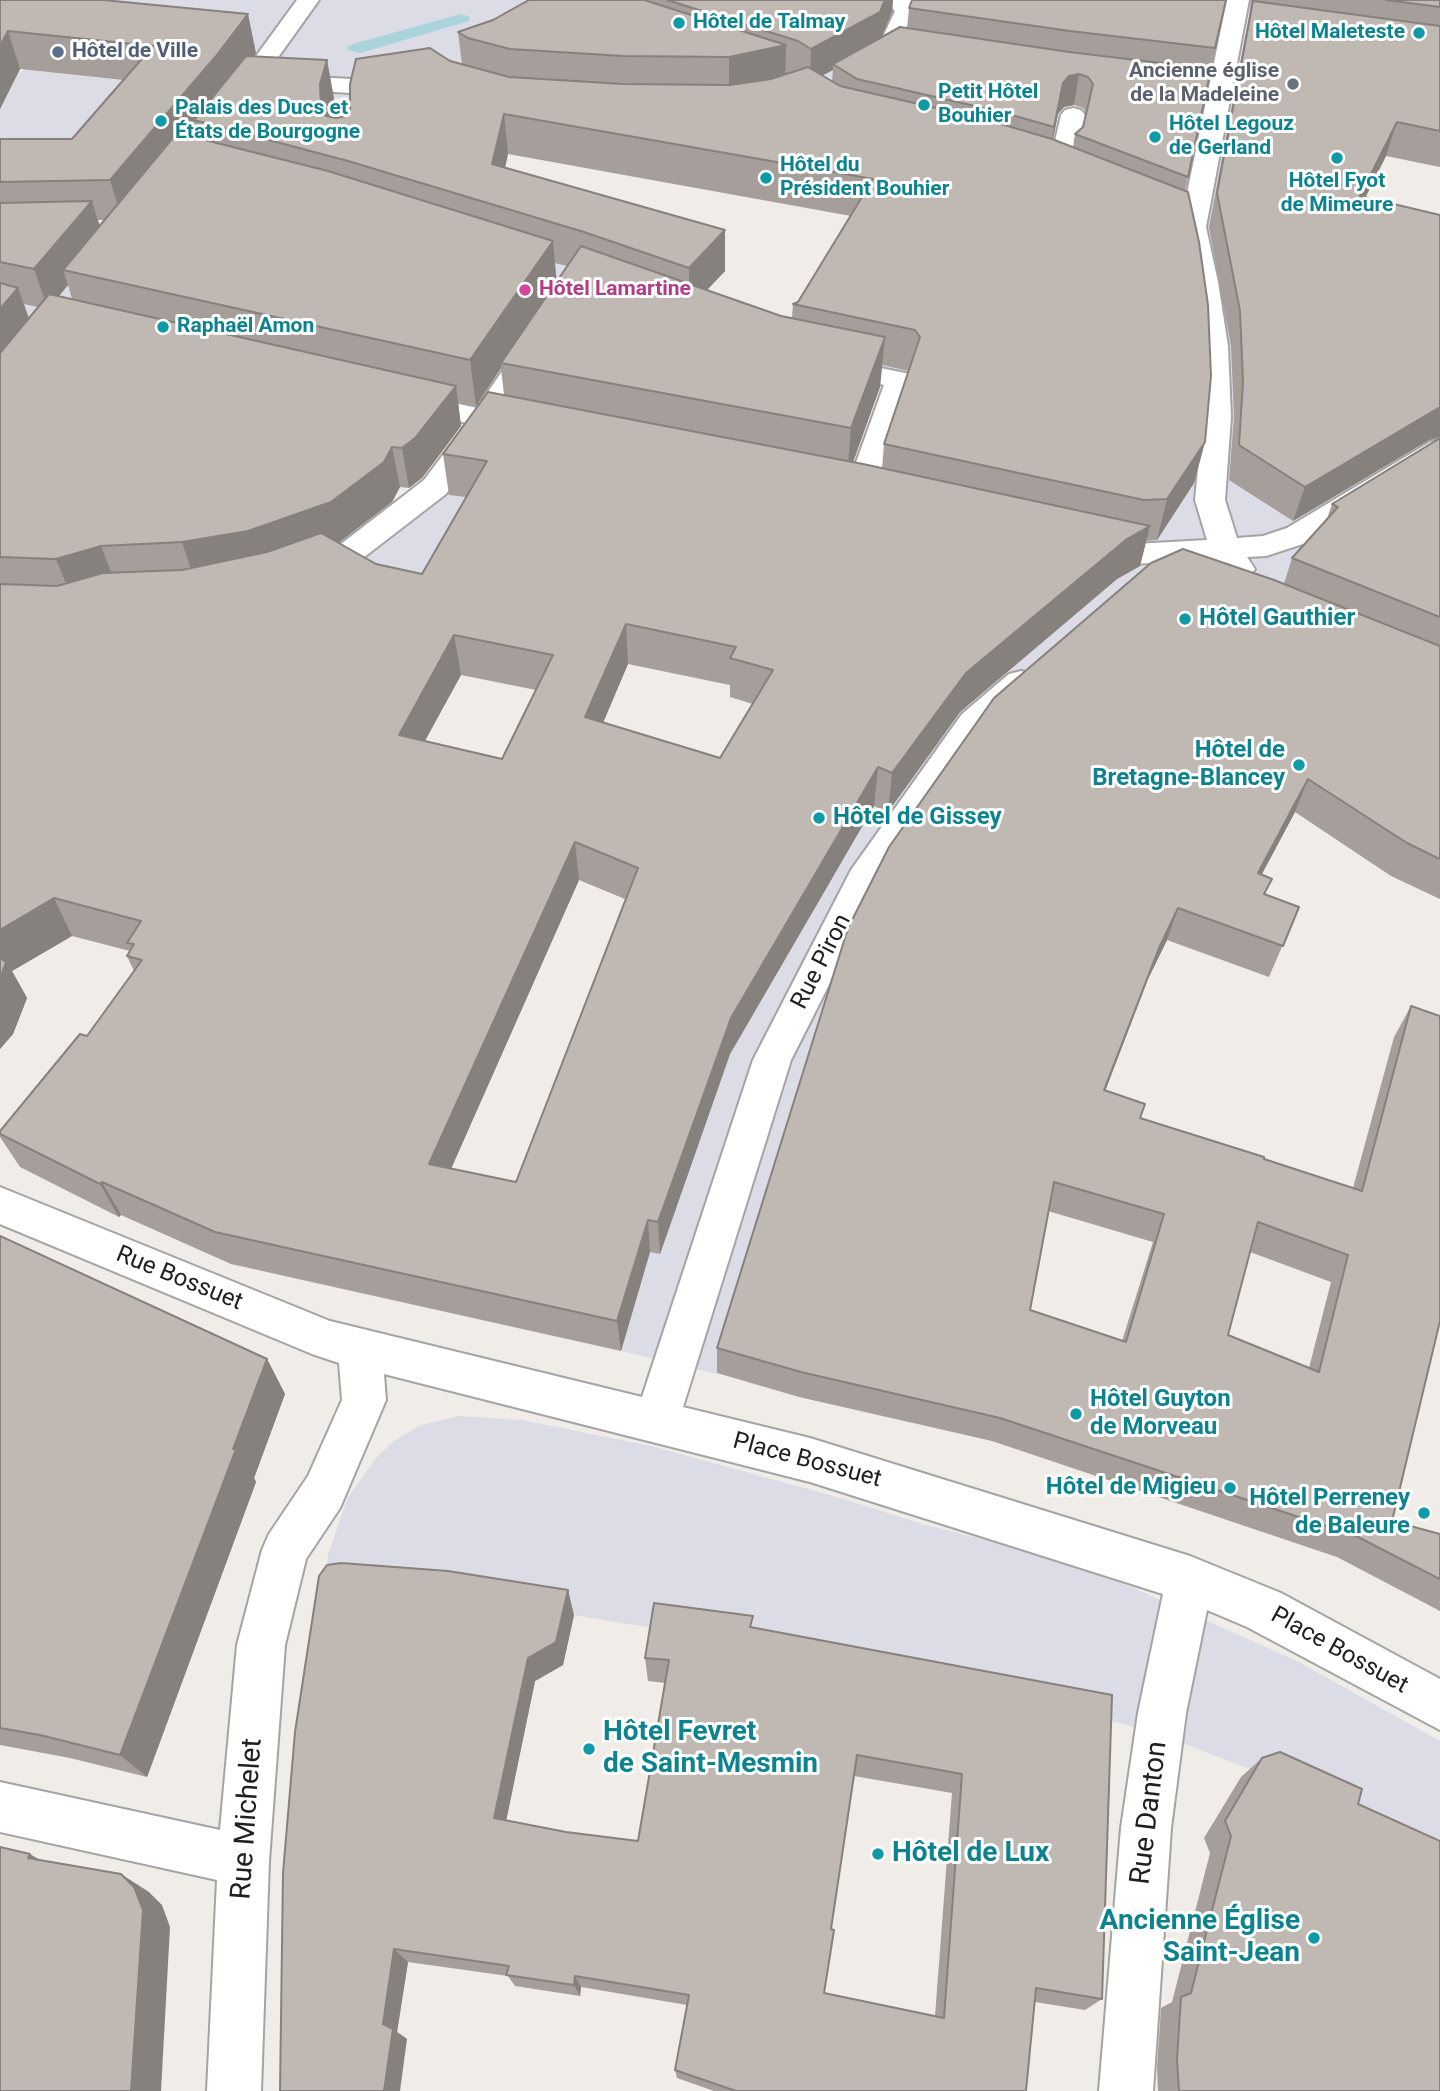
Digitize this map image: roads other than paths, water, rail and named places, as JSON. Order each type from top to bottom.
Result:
[{"type":"street","points":[[217,122],[247,86],[308,0]]},
{"type":"street","points":[[892,54],[890,45],[906,11],[905,6],[895,0]]},
{"type":"street","points":[[1242,16],[1184,223],[1205,282],[1214,346],[1217,417],[1210,499],[1224,548],[1254,589]]},
{"type":"street","points":[[247,86],[351,86],[427,76]]},
{"type":"street","points":[[345,112],[351,86]]},
{"type":"street","points":[[1193,89],[1219,92]]},
{"type":"street","points":[[1061,169],[1073,115]]},
{"type":"street","points":[[278,577],[352,551],[435,487],[545,328]]},
{"type":"street","points":[[802,359],[900,380],[860,493]]},
{"type":"street","points":[[389,397],[551,432]]},
{"type":"street","points":[[1069,540],[1132,573],[1170,568],[1224,548],[1266,546],[1298,536],[1440,448]]},
{"type":"street","name":"Rue Piron","points":[[656,1422],[772,1060],[863,882],[974,722],[1047,660]]},
{"type":"street","name":"Rue Bossuet","points":[[0,1205],[327,1340],[360,1349]]},
{"type":"street","name":"Place Bossuet","points":[[360,1349],[810,1460],[1190,1578],[1264,1609],[1440,1706]]},
{"type":"street","name":"Rue Michelet","points":[[234,2091],[243,1861],[261,1645],[285,1550],[324,1492],[364,1400],[360,1349]]},
{"type":"street","name":"Rue Danton","points":[[1126,2091],[1146,1828],[1162,1713],[1190,1578]]},
{"type":"street","points":[[0,1807],[170,1842],[243,1861]]},
{"type":"water","points":[[461,14],[470,17],[469,21],[360,53],[348,50],[353,44]]},
{"type":"place","name":"Hôtel de Talmay","points":[[679,23]]},
{"type":"place","name":"Hôtel Maleteste","points":[[1419,33]]},
{"type":"place","name":"Hôtel de Ville","points":[[58,52]]},
{"type":"place","name":"Ancienne église de la Madeleine","points":[[1293,84]]},
{"type":"place","name":"Petit Hôtel Bouhier","points":[[924,105]]},
{"type":"place","name":"Palais des Ducs et États de Bourgogne","points":[[161,121]]},
{"type":"place","name":"Hôtel Legouz de Gerland","points":[[1155,137]]},
{"type":"place","name":"Hôtel Fyot de Mimeure","points":[[1337,158]]},
{"type":"place","name":"Hôtel du Président Bouhier","points":[[766,178]]},
{"type":"place","name":"Hôtel Lamartine","points":[[525,290]]},
{"type":"place","name":"Raphaël Amon","points":[[163,327]]},
{"type":"place","name":"Hôtel Gauthier","points":[[1185,619]]},
{"type":"place","name":"Hôtel de Bretagne-Blancey","points":[[1299,765]]},
{"type":"place","name":"Hôtel de Gissey","points":[[819,818]]},
{"type":"place","name":"Hôtel Guyton de Morveau","points":[[1076,1414]]},
{"type":"place","name":"Hôtel de Migieu","points":[[1230,1488]]},
{"type":"place","name":"Hôtel Perreney de Baleure","points":[[1424,1513]]},
{"type":"place","name":"Hôtel Fevret de Saint-Mesmin","points":[[589,1749]]},
{"type":"place","name":"Hôtel de Lux","points":[[878,1854]]},
{"type":"place","name":"Ancienne Église Saint-Jean","points":[[1314,1938]]}]
